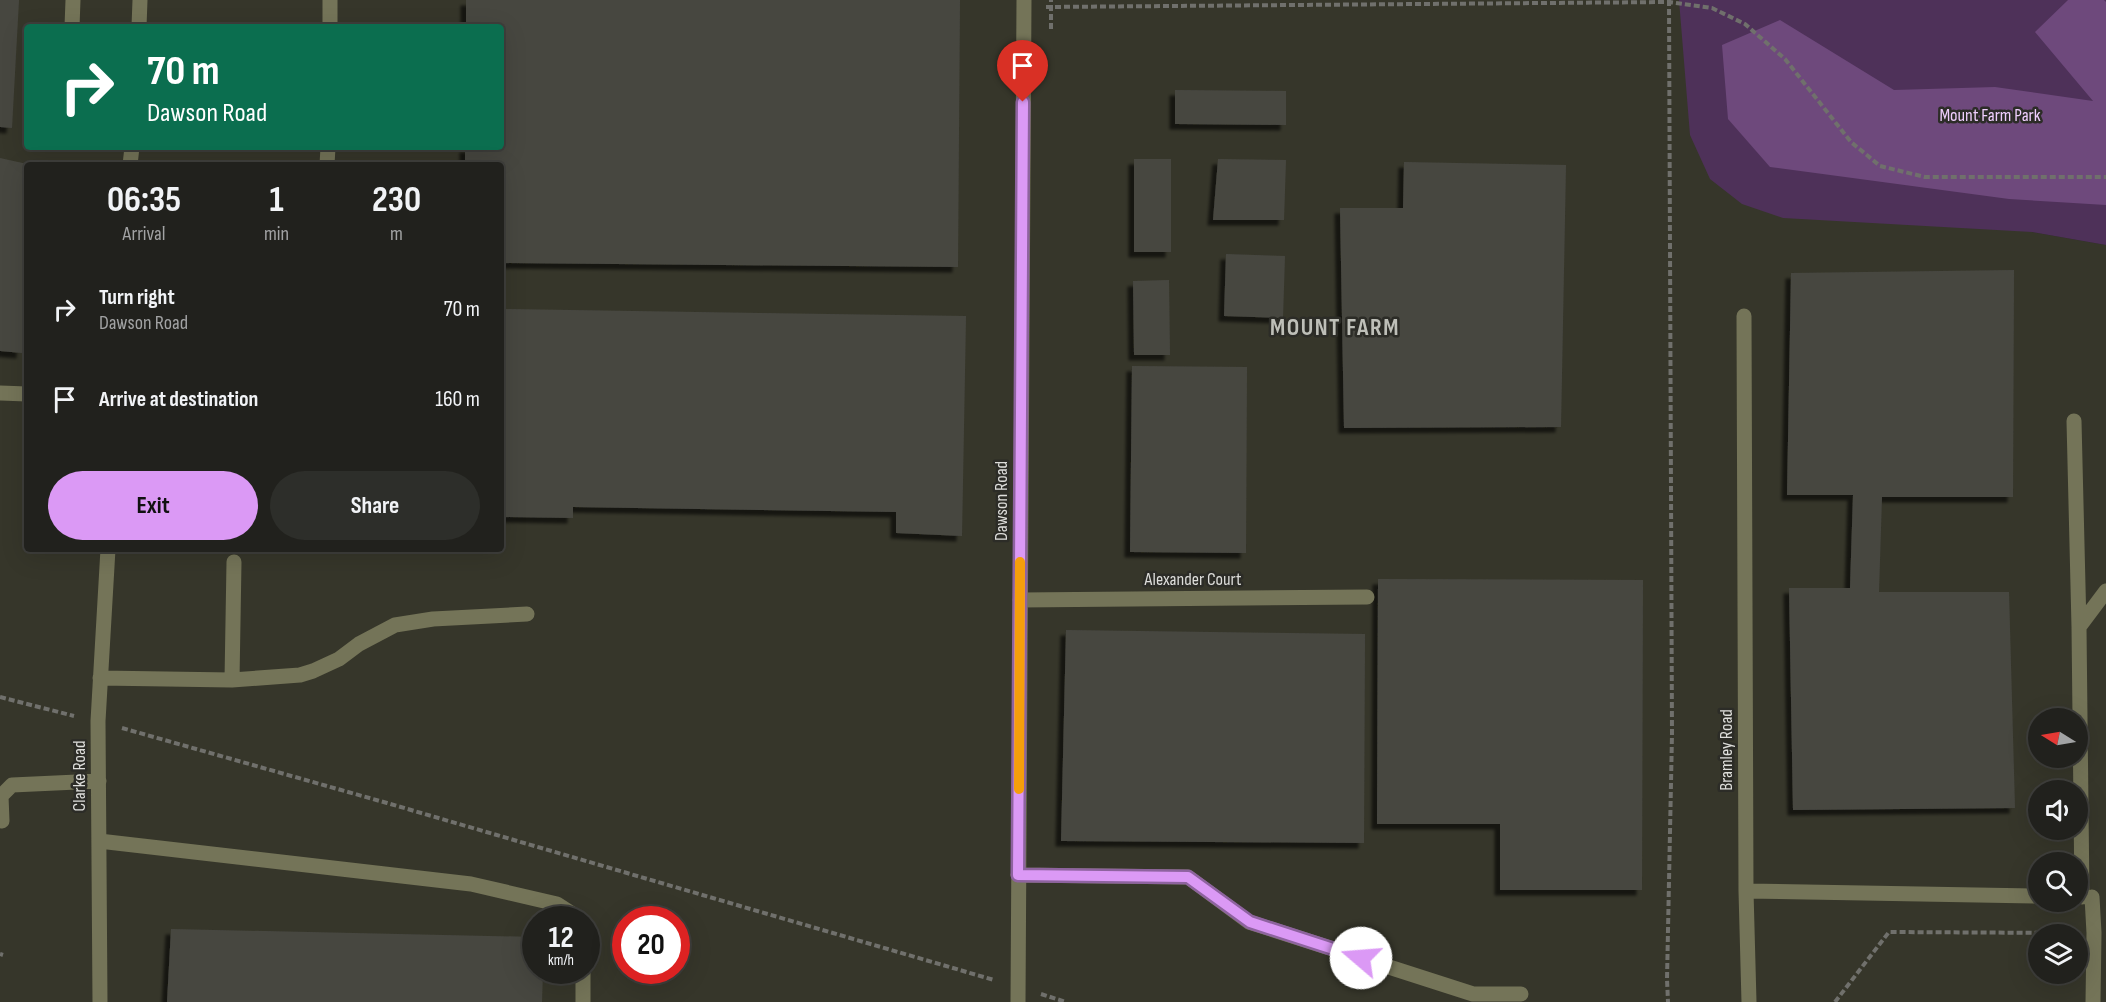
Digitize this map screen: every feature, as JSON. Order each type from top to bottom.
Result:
[{"type":"street","points":[[72,24],[73,0]]},
{"type":"street","points":[[139,24],[140,0]]},
{"type":"street","points":[[330,0],[330,24]]},
{"type":"street","name":"Dawson Road","points":[[1018,995],[1024,3]]},
{"type":"street","name":"Bramley Road","points":[[1744,316],[1746,891],[1749,1002]]},
{"type":"street","points":[[0,393],[24,394]]},
{"type":"street","points":[[2074,421],[2079,627],[2090,897],[2094,933],[2093,1002]]},
{"type":"street","name":"Clarke Road","points":[[100,1002],[98,722],[108,552]]},
{"type":"street","points":[[232,680],[234,562]]},
{"type":"street","points":[[2079,627],[2106,591]]},
{"type":"street","name":"Alexander Court","points":[[1020,600],[1367,597]]},
{"type":"street","points":[[100,678],[232,680],[300,675],[339,659],[359,644],[395,625],[479,615],[526,614]]},
{"type":"street","points":[[2,821],[1,796],[6,780],[99,781]]},
{"type":"street","points":[[99,841],[471,884],[560,906]]},
{"type":"street","points":[[1018,875],[1188,877],[1250,922],[1473,994],[1521,994]]},
{"type":"street","points":[[1746,891],[2028,896]]},
{"type":"street","points":[[583,1002],[584,984]]},
{"type":"path","points":[[1668,1002],[1672,734],[1669,1]]},
{"type":"path","points":[[1024,3],[1669,1],[1712,8],[1745,24],[1785,59],[1851,142],[1880,166],[1925,177],[2106,177]]},
{"type":"path","points":[[0,697],[399,806],[1018,995],[1066,1002]]},
{"type":"path","points":[[1835,1002],[1889,932],[2094,933]]},
{"type":"shaded area","points":[[0,0],[1679,0],[1681,10],[2032,232],[2106,245],[2106,1002],[0,1002]]},
{"type":"green space","name":"Mount Farm Park","points":[[1679,0],[2106,0],[2106,245],[2032,232],[1783,218],[1742,204],[1710,179],[1690,135]]},
{"type":"green space","points":[[2068,0],[2104,0],[2106,2],[2106,205],[2009,199],[1770,167],[1728,119],[1722,45],[1780,20],[1894,90],[1995,87],[2093,101],[2035,32]]},
{"type":"building","points":[[0,0],[19,0],[12,128],[0,127]]},
{"type":"building","points":[[466,0],[960,0],[958,267],[504,263],[504,162],[465,162],[465,150],[504,150],[504,24],[466,24]]},
{"type":"building","points":[[1175,90],[1286,91],[1286,125],[1175,124]]},
{"type":"building","points":[[0,158],[24,163],[24,311],[22,353],[0,351]]},
{"type":"building","points":[[1134,159],[1171,159],[1171,252],[1134,252]]},
{"type":"building","points":[[1218,159],[1286,160],[1284,220],[1213,220]]},
{"type":"building","points":[[1404,162],[1566,165],[1561,427],[1344,428],[1340,208],[1403,208]]},
{"type":"building","points":[[1226,254],[1285,256],[1283,318],[1224,316]]},
{"type":"building","points":[[2014,270],[2013,497],[1882,497],[1879,592],[2009,592],[2015,808],[1793,810],[1789,588],[1850,588],[1853,495],[1787,495],[1791,273]]},
{"type":"building","points":[[1169,280],[1170,355],[1134,355],[1133,281]]},
{"type":"building","points":[[504,309],[966,316],[962,536],[896,533],[896,512],[573,507],[573,518],[504,517]]},
{"type":"building","points":[[1132,366],[1247,367],[1246,553],[1130,552]]},
{"type":"building","points":[[1378,579],[1643,580],[1642,890],[1500,890],[1500,824],[1377,824]]},
{"type":"building","points":[[1066,630],[1365,634],[1364,843],[1061,841]]},
{"type":"building","points":[[171,929],[522,937],[522,984],[543,984],[542,1002],[167,1002]]},
{"type":"slow traffic","points":[[1019,789],[1020,562]]},
{"type":"district","name":"MOUNT FARM","points":[[1335,327]]},
{"type":"route","points":[[1023,102],[1018,875],[1188,877],[1250,922],[1361,958]]}]
